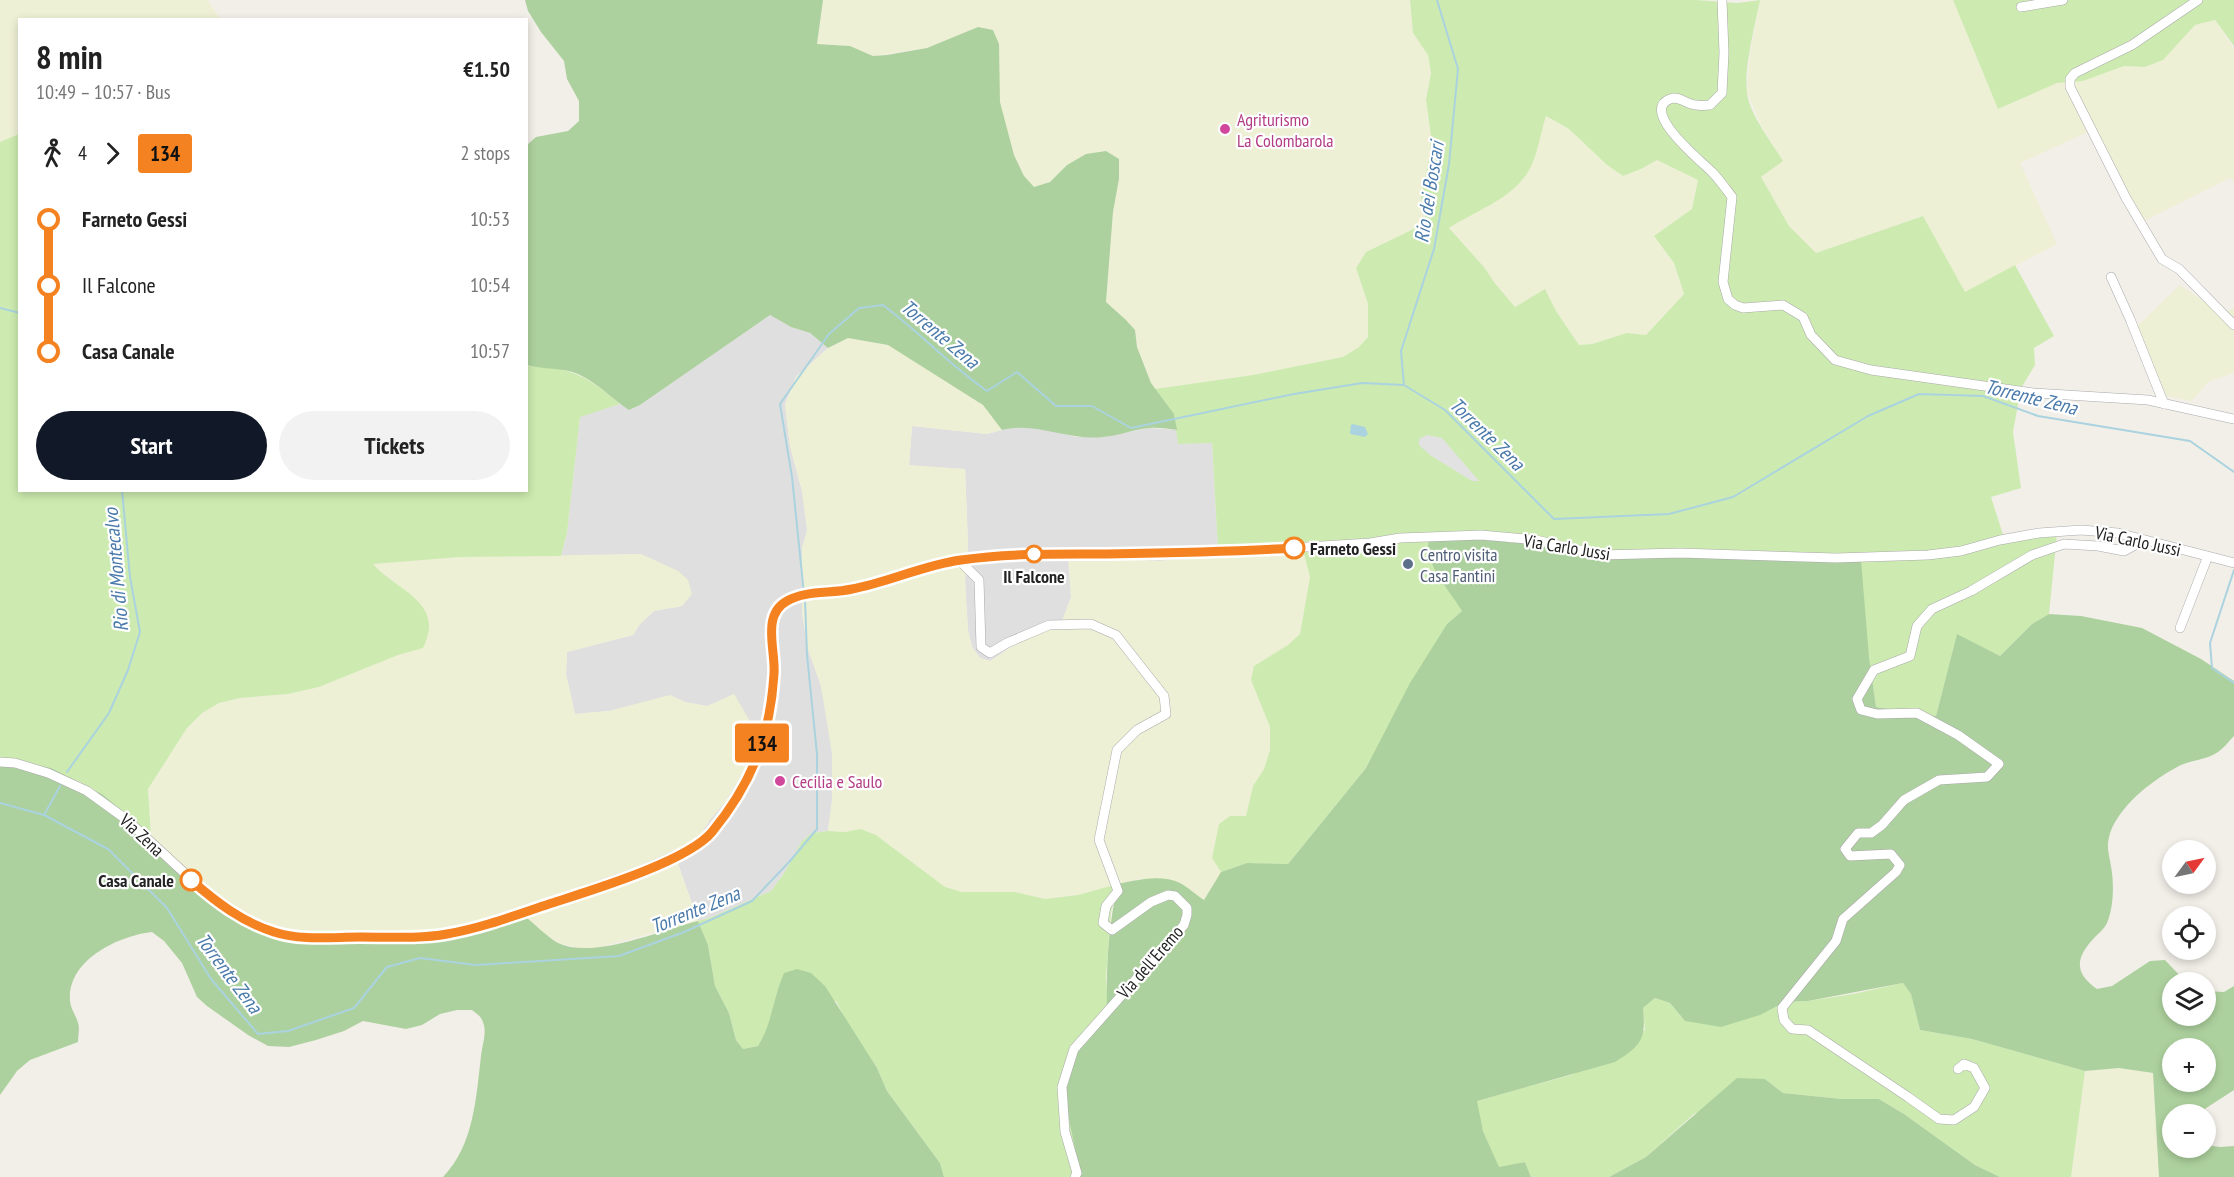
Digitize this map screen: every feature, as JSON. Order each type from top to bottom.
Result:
[{"type":"street","points":[[1722,0],[1724,53],[1722,93],[1710,105],[1694,105],[1676,98],[1669,99],[1662,105],[1660,114],[1665,123],[1694,156],[1713,173],[1732,197],[1723,282],[1728,298],[1735,305],[1743,308],[1783,304],[1803,317],[1811,335],[1835,360],[1871,370],[2034,393],[2148,400],[2234,419]]},
{"type":"street","points":[[2021,7],[2063,0]]},
{"type":"street","points":[[2198,0],[2133,45],[2075,73],[2070,79],[2070,87],[2126,198],[2162,260],[2179,269],[2234,325]]},
{"type":"street","points":[[2111,277],[2164,404]]},
{"type":"street","name":"Via Carlo Jussi","points":[[827,593],[852,590],[959,560],[1027,554],[1257,550],[1370,543],[1400,538],[1481,535],[1536,540],[1601,555],[1680,553],[1836,558],[1928,555],[1961,551],[2000,540],[2039,533],[2081,530],[2118,533],[2234,563]]},
{"type":"street","points":[[1958,1069],[1964,1064],[1974,1068],[1985,1089],[1974,1107],[1954,1120],[1939,1119],[1808,1030],[1792,1029],[1784,1020],[1782,1008],[1836,941],[1843,919],[1896,872],[1900,865],[1891,854],[1850,856],[1845,849],[1858,833],[1871,833],[1882,825],[1904,800],[1939,780],[1987,777],[1999,764],[1958,735],[1917,713],[1877,714],[1861,710],[1857,699],[1874,670],[1910,656],[1917,626],[1932,609],[1971,591],[2032,555],[2064,544],[2124,551],[2144,540]]},
{"type":"street","name":"Via dell'Eremo","points":[[959,560],[979,580],[981,647],[990,653],[1006,643],[1049,625],[1091,624],[1116,635],[1164,696],[1166,714],[1137,730],[1117,750],[1099,840],[1118,891],[1106,906],[1103,923],[1112,930],[1151,902],[1168,895],[1181,900],[1187,908],[1187,915],[1178,933],[1137,975],[1074,1049],[1062,1087],[1065,1132],[1077,1173],[1075,1177]]},
{"type":"street","points":[[2180,628],[2206,561]]},
{"type":"street","name":"Via Zena","points":[[0,762],[15,763],[48,772],[87,791],[127,820],[218,904],[276,933],[308,937],[392,937],[446,934],[502,920],[628,876],[685,852],[710,835],[746,785],[759,757],[772,706],[775,663],[771,626],[775,610],[799,596],[827,593]]},
{"type":"shaded area","points":[[770,315],[791,327],[810,333],[828,348],[796,377],[785,404],[790,446],[806,516],[807,531],[802,548],[802,613],[808,649],[821,686],[830,733],[832,801],[828,831],[812,833],[802,841],[785,872],[771,891],[698,921],[675,855],[697,840],[709,821],[707,706],[685,702],[670,696],[609,711],[575,714],[566,674],[567,652],[633,635],[640,624],[654,611],[682,606],[641,554],[561,556],[567,533],[580,416],[620,404],[629,410],[640,405]]},
{"type":"shaded area","points":[[912,426],[987,434],[1016,426],[1043,429],[1076,437],[1103,437],[1149,428],[1177,430],[1178,444],[1212,442],[1218,549],[1183,549],[1184,559],[1159,561],[1069,557],[1071,597],[1063,619],[1025,638],[990,661],[980,658],[972,647],[968,630],[965,581],[968,544],[965,469],[909,466]]},
{"type":"shaded area","points":[[1427,435],[1442,438],[1479,481],[1472,481],[1430,455],[1419,445],[1419,439]]},
{"type":"green space","points":[[0,0],[208,0],[219,18],[18,18],[18,134],[0,142]]},
{"type":"green space","points":[[525,0],[823,0],[817,44],[850,46],[873,56],[927,48],[978,27],[993,30],[999,44],[1000,102],[1014,155],[1024,176],[1034,187],[1050,182],[1067,165],[1086,154],[1106,151],[1119,159],[1119,179],[1113,212],[1106,302],[1135,330],[1137,347],[1151,383],[1174,414],[1177,430],[1149,428],[1109,436],[1090,437],[1040,429],[1002,430],[983,405],[888,345],[848,338],[828,348],[810,333],[791,327],[770,315],[640,405],[629,410],[578,374],[528,365],[528,144],[536,137],[568,131],[579,121],[579,101],[567,79],[564,61],[528,11]]},
{"type":"green space","points":[[823,0],[1410,0],[1413,33],[1428,55],[1431,73],[1426,100],[1431,136],[1430,154],[1421,197],[1426,223],[1366,252],[1356,268],[1368,304],[1368,337],[1359,347],[1343,357],[1253,375],[1155,389],[1137,347],[1135,330],[1106,303],[1113,212],[1119,179],[1067,165],[1050,182],[1034,188],[1024,176],[1014,155],[1000,102],[999,81],[978,27],[927,48],[873,56],[850,46],[817,44]]},
{"type":"green space","points":[[1410,0],[1696,0],[1738,3],[1760,0],[1748,59],[1747,92],[1756,118],[1783,161],[1761,177],[1789,226],[1816,253],[1923,216],[1965,292],[2015,265],[2054,336],[2034,348],[2035,365],[2021,388],[2013,432],[2021,488],[1991,497],[2005,541],[2057,534],[2049,614],[2032,624],[2000,656],[1957,635],[1936,716],[1876,707],[1869,657],[1600,557],[1536,540],[1512,543],[1494,539],[1453,595],[1462,611],[1447,624],[1366,768],[1288,864],[1247,863],[1221,872],[1212,858],[1219,824],[1230,816],[1246,816],[1253,786],[1264,769],[1270,750],[1270,727],[1251,680],[1254,666],[1288,645],[1300,634],[1310,577],[1303,550],[1218,549],[1212,443],[1178,444],[1174,414],[1155,389],[1253,375],[1343,357],[1359,347],[1368,337],[1368,304],[1356,268],[1366,252],[1426,223],[1421,197],[1430,154],[1431,136],[1426,100],[1431,73],[1428,55],[1413,33]],"holes":[[[1546,116],[1569,129],[1607,165],[1623,176],[1657,160],[1698,180],[1692,209],[1654,236],[1674,263],[1684,294],[1646,335],[1627,333],[1592,344],[1579,345],[1556,311],[1545,289],[1515,307],[1484,267],[1449,228],[1497,201],[1527,174],[1537,151]]]},
{"type":"green space","points":[[1760,0],[1953,0],[1998,109],[2057,83],[2083,81],[2124,66],[2145,67],[2163,60],[2195,25],[2215,20],[2234,49],[2234,182],[2230,178],[2142,222],[2095,129],[2020,163],[2057,244],[1965,292],[1922,216],[1816,253],[1789,226],[1761,177],[1783,161],[1760,123],[1747,91],[1750,54]]},
{"type":"green space","points":[[1953,0],[2234,0],[2234,46],[2215,20],[2195,25],[2163,60],[2145,67],[2124,66],[2083,81],[2057,83],[1998,109]]},
{"type":"green space","points":[[1545,116],[1569,129],[1607,165],[1623,176],[1657,160],[1698,180],[1692,209],[1654,236],[1674,263],[1684,294],[1646,335],[1627,333],[1592,344],[1579,345],[1556,311],[1545,289],[1515,307],[1484,267],[1449,228],[1511,191],[1533,163]]},
{"type":"green space","points":[[18,134],[18,492],[528,492],[528,365],[555,368],[576,374],[599,387],[620,404],[580,417],[567,533],[561,556],[460,557],[373,564],[424,608],[428,619],[428,632],[423,648],[398,655],[319,687],[288,694],[240,698],[219,703],[202,713],[187,728],[148,789],[151,836],[102,794],[78,781],[0,758],[0,142]]},
{"type":"green space","points":[[2180,285],[2222,314],[2234,308],[2234,373],[2208,382],[2192,401],[2161,395],[2134,329]]},
{"type":"green space","points":[[848,338],[888,345],[918,362],[983,405],[1002,430],[987,434],[912,426],[909,465],[965,469],[968,544],[965,581],[968,630],[972,647],[980,658],[990,661],[1025,638],[1063,619],[1071,597],[1068,557],[1159,561],[1183,559],[1183,548],[1303,550],[1310,577],[1300,634],[1288,645],[1254,666],[1251,680],[1270,727],[1270,750],[1264,769],[1253,786],[1246,816],[1230,816],[1219,824],[1212,858],[1221,872],[1204,900],[1180,883],[1139,879],[1078,895],[1045,899],[1015,892],[962,892],[945,887],[876,835],[861,829],[845,832],[828,831],[832,801],[832,753],[821,686],[808,649],[802,613],[802,548],[807,531],[802,491],[790,446],[785,404],[796,377],[828,348]]},
{"type":"green space","points":[[1429,538],[1494,539],[1512,543],[1535,540],[1578,549],[1621,553],[1861,560],[1869,657],[1876,707],[1936,716],[1957,634],[2000,656],[2032,624],[2049,614],[2081,616],[2142,628],[2201,659],[2234,681],[2234,736],[2214,755],[2179,766],[2159,778],[2132,800],[2112,828],[2108,846],[2113,885],[2111,911],[2105,927],[2084,951],[2080,964],[2084,977],[2097,989],[2112,986],[2150,961],[2165,960],[2176,972],[2162,972],[2162,1026],[2216,1026],[2216,992],[2224,992],[2234,986],[2234,1090],[2212,1104],[2162,1104],[2162,1158],[2216,1158],[2216,1146],[2234,1146],[2234,1177],[2159,1177],[2153,1073],[2119,1068],[2085,1071],[1972,1039],[1920,1030],[1911,994],[1903,983],[1808,1001],[1785,1002],[1760,1015],[1721,1027],[1685,1021],[1670,1003],[1655,998],[1643,1008],[1643,1034],[1637,1046],[1615,1062],[1477,1101],[1483,1131],[1499,1167],[1525,1162],[1531,1177],[1076,1177],[1076,1153],[1064,1095],[1070,1066],[1083,1043],[1107,1012],[1108,948],[1118,884],[1149,879],[1173,880],[1204,900],[1221,872],[1247,863],[1288,864],[1366,768],[1410,683],[1447,624],[1462,611],[1439,576],[1430,557]]},
{"type":"green space","points":[[641,554],[678,571],[688,580],[692,594],[682,606],[654,611],[640,624],[633,635],[567,652],[566,674],[575,714],[609,711],[670,695],[685,702],[707,706],[734,694],[757,733],[750,760],[726,801],[697,840],[675,855],[698,921],[596,948],[578,948],[559,943],[546,934],[461,930],[274,935],[237,917],[151,836],[148,789],[187,728],[202,713],[219,703],[240,698],[288,694],[319,687],[398,655],[423,648],[417,600],[372,564],[460,557]]},
{"type":"green space","points":[[0,758],[51,768],[102,794],[125,813],[211,896],[274,935],[461,930],[526,917],[558,943],[589,948],[627,942],[698,921],[708,945],[715,986],[729,1013],[736,1040],[743,1049],[758,1046],[763,1038],[784,973],[797,969],[811,973],[825,986],[877,1068],[887,1091],[940,1163],[944,1177],[443,1177],[461,1150],[472,1120],[485,1033],[484,1024],[478,1015],[472,1010],[457,1010],[440,1014],[422,1025],[406,1029],[363,1021],[344,1031],[316,1040],[289,1047],[268,1046],[248,1035],[197,997],[182,963],[164,941],[152,932],[139,934],[110,945],[86,962],[77,973],[71,986],[71,1007],[79,1025],[78,1042],[30,1060],[17,1071],[0,1095]]},
{"type":"green space","points":[[861,829],[876,835],[945,887],[962,892],[1015,892],[1045,899],[1078,895],[1118,884],[1111,912],[1106,977],[1108,1012],[1076,1153],[1076,1177],[944,1177],[940,1163],[887,1091],[877,1068],[849,1026],[836,1001],[772,1014],[766,1034],[758,1046],[743,1049],[736,1040],[729,1013],[715,986],[708,945],[698,921],[771,891],[785,872],[802,841],[812,833]]},
{"type":"green space","points":[[1903,983],[1911,993],[1920,1030],[1972,1039],[2085,1071],[2071,1177],[2000,1177],[1975,1165],[1904,1114],[1879,1099],[1842,1099],[1783,1093],[1765,1079],[1694,1114],[1646,1157],[1609,1177],[1531,1177],[1525,1162],[1499,1168],[1483,1131],[1476,1101],[1571,1075],[1645,1030],[1643,1008],[1655,998],[1670,1003],[1685,1021],[1785,1002],[1853,994]]},
{"type":"green space","points":[[2119,1068],[2153,1073],[2159,1177],[2071,1177],[2085,1071]]},
{"type":"green space","points":[[1737,1078],[1765,1079],[1783,1093],[1842,1099],[1879,1099],[1904,1114],[1975,1165],[2000,1177],[1609,1177],[1646,1157]]},
{"type":"water","points":[[1353,424],[1365,427],[1368,434],[1365,437],[1350,434]]},
{"type":"waterway","name":"Rio dei Boscari","points":[[1404,385],[1401,351],[1434,249],[1449,164],[1458,69],[1437,0]]},
{"type":"waterway","name":"Torrente Zena","points":[[804,594],[792,477],[780,404],[829,334],[859,308],[883,305],[987,391],[1017,372],[1056,406],[1092,406],[1131,428],[1294,394],[1362,383],[1404,385],[1445,410],[1554,519],[1669,514],[1733,497],[1868,416],[1919,394],[1983,396],[2038,416],[2190,441],[2234,472]]},
{"type":"waterway","name":"Rio di Montecalvo","points":[[0,308],[18,312]]},
{"type":"waterway","name":"Rio di Montecalvo","points":[[67,772],[109,713],[128,670],[140,632],[130,577],[122,492]]},
{"type":"waterway","name":"Torrente Zena","points":[[2234,570],[2210,643],[2212,668],[2234,683]]},
{"type":"waterway","name":"Torrente Zena","points":[[0,803],[44,815],[108,849],[167,908],[211,979],[258,1034],[288,1031],[354,1008],[387,967],[420,958],[475,965],[619,956],[684,932],[752,901],[817,829],[817,754],[807,655],[805,599]]},
{"type":"waterway","name":"Rio di Montecalvo","points":[[44,815],[60,786]]},
{"type":"bus line","name":"134","points":[[191,880],[218,904],[276,933],[308,937],[392,937],[446,934],[502,920],[662,863],[685,852],[710,835],[746,785],[759,757],[772,706],[775,663],[771,626],[775,610],[786,602],[799,596],[852,590],[959,560],[1027,554],[1294,548]]},
{"type":"place","name":"Agriturismo La Colombarola","points":[[1225,129]]},
{"type":"place","name":"Farneto Gessi","points":[[1294,548]]},
{"type":"place","name":"Il Falcone","points":[[1034,554]]},
{"type":"place","name":"Centro visita Casa Fantini","points":[[1408,564]]},
{"type":"place","name":"Cecilia e Saulo","points":[[780,781]]},
{"type":"place","name":"Casa Canale","points":[[191,880]]}]
